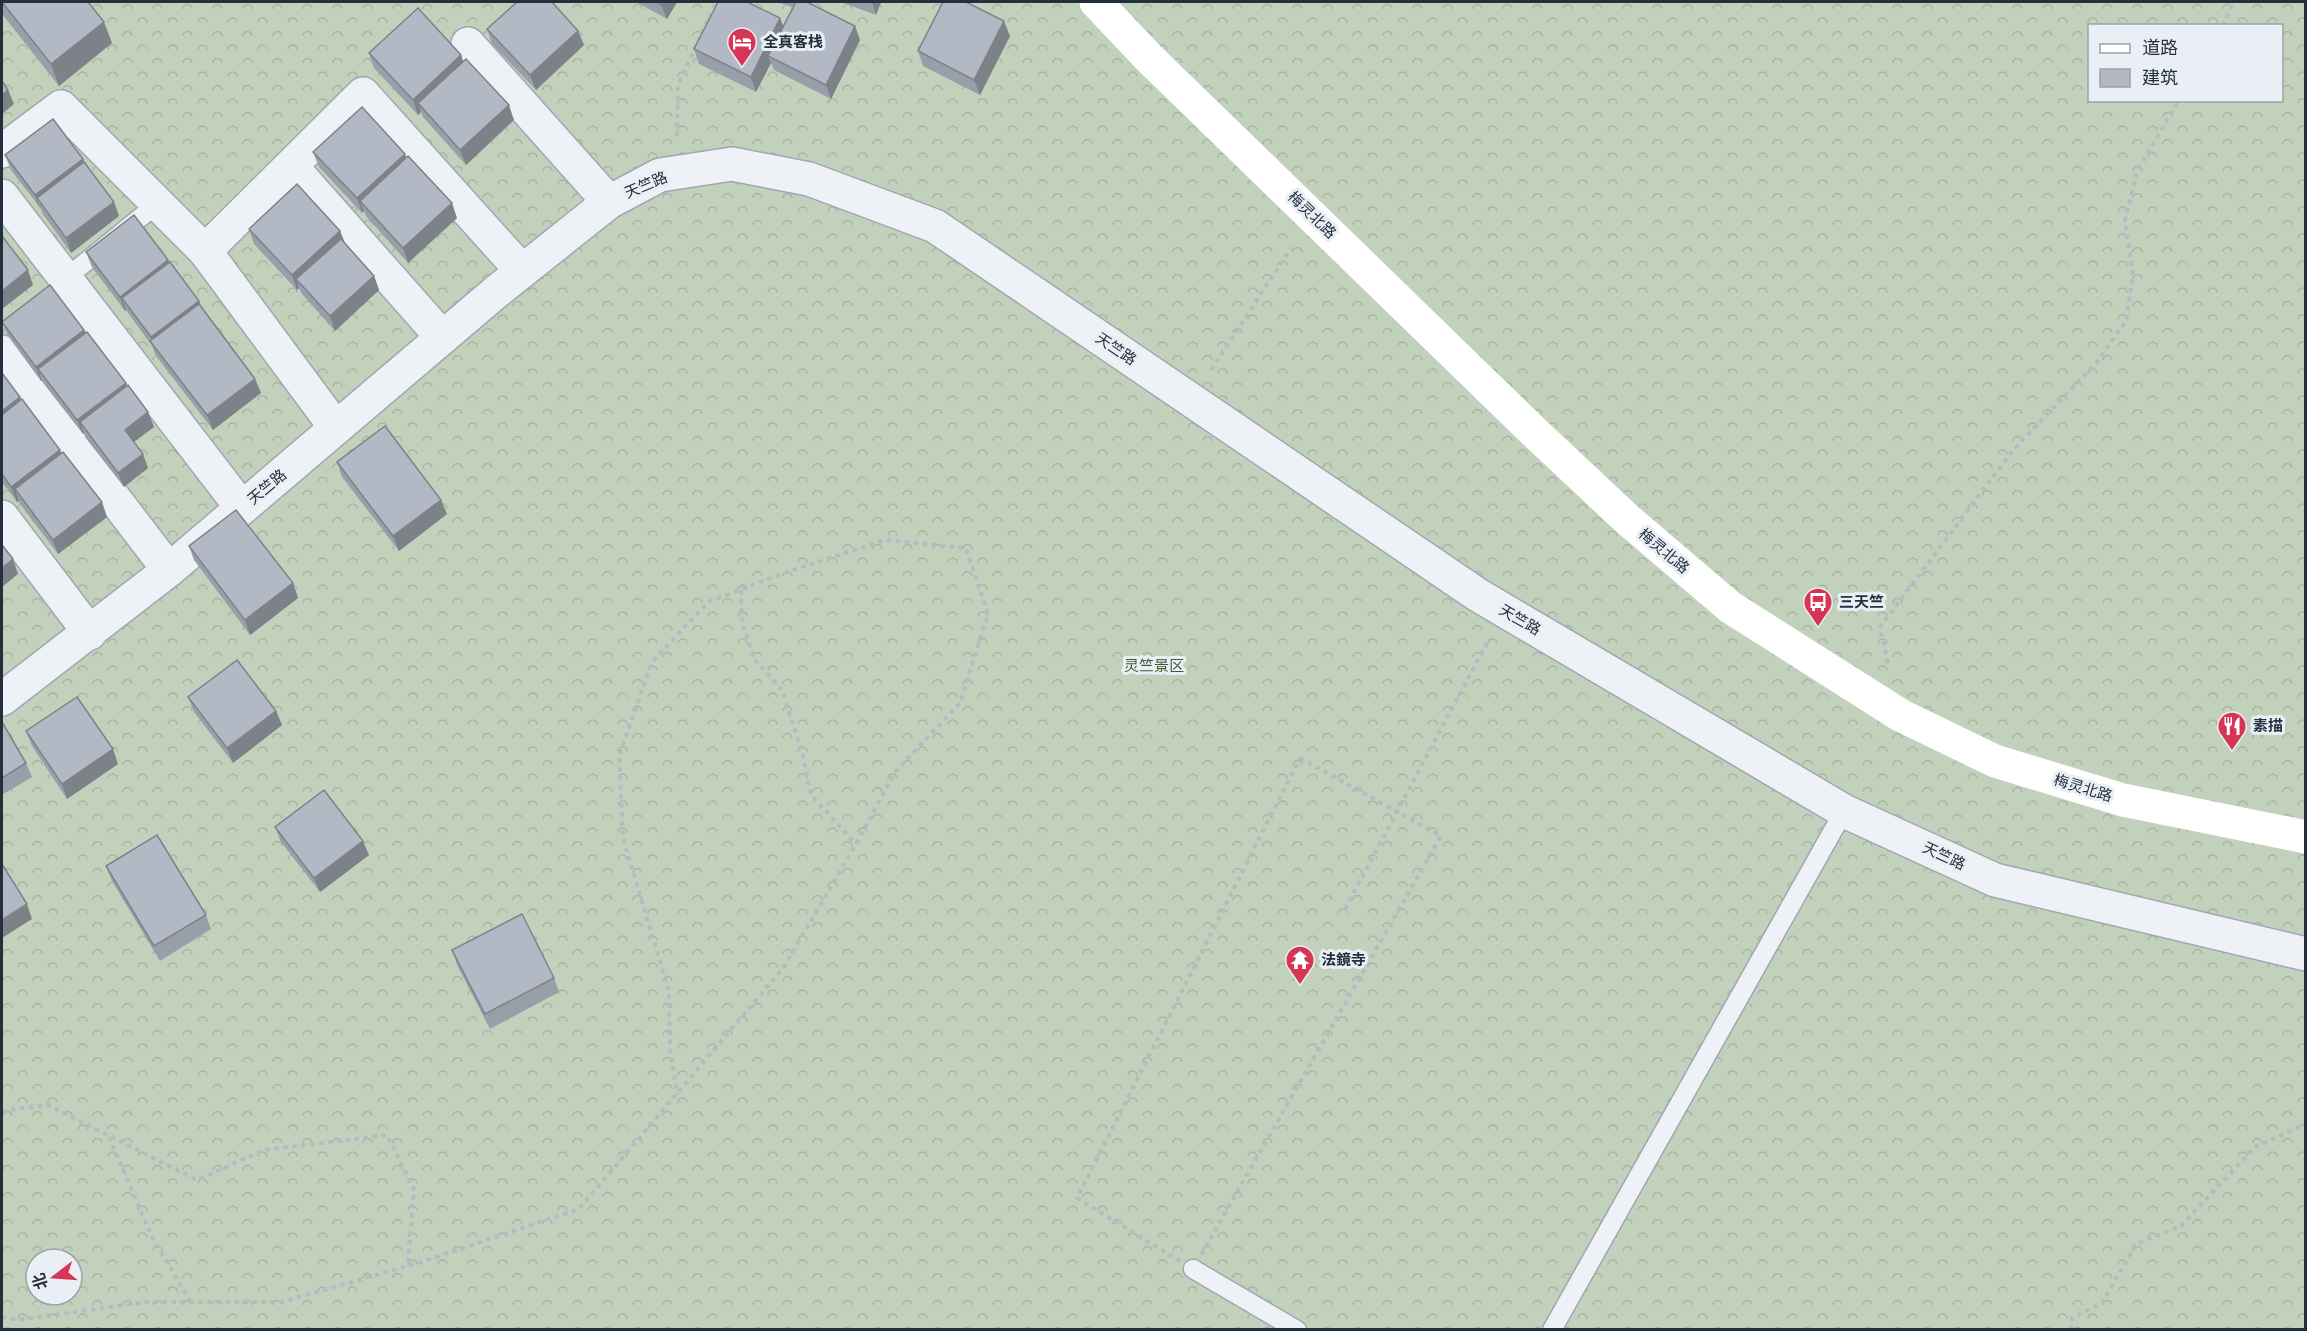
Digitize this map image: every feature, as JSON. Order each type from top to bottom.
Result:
[{"type":"main road","name":"梅灵北路","points":[[1070,2],[1148,57]]},
{"type":"main road","name":"梅灵北路","points":[[1096,2],[1148,57],[1628,520],[1730,607],[1900,715],[1995,761],[2122,800],[2306,837]]},
{"type":"street","points":[[468,44],[609,202]]},
{"type":"street","points":[[205,251],[363,94],[522,271]]},
{"type":"street","points":[[2,151],[61,107],[205,251],[336,428]]},
{"type":"street","name":"天竺路","points":[[3,695],[90,633],[169,570],[442,337],[609,202],[660,175],[732,164],[809,179],[935,226],[1505,611],[1844,811],[1995,880],[2306,954]]},
{"type":"street","points":[[291,166],[442,337]]},
{"type":"street","points":[[2,196],[56,286],[242,508]]},
{"type":"street","points":[[2,352],[169,570]]},
{"type":"street","points":[[2,517],[90,633]]},
{"type":"lane","points":[[56,286],[157,204]]},
{"type":"lane","points":[[1551,1329],[1844,811]]},
{"type":"lane","points":[[1193,1269],[1298,1329]]},
{"type":"path","points":[[676,173],[678,85],[716,2]]},
{"type":"path","points":[[2224,24],[2234,2]]},
{"type":"path","points":[[1900,715],[1880,627],[2014,449],[2097,362],[2127,321],[2133,275],[2125,220],[2137,171],[2178,102]]},
{"type":"path","points":[[1190,400],[1313,216]]},
{"type":"path","points":[[2,1317],[18,1320],[146,1302],[281,1302],[408,1266],[579,1209],[677,1095],[784,967],[895,772],[960,703],[988,614],[966,548],[885,540],[741,590],[708,602],[652,662],[619,756],[623,838],[669,992],[670,1047],[677,1095]]},
{"type":"path","points":[[741,590],[742,623],[755,660],[782,690],[802,752],[811,795],[856,844]]},
{"type":"path","points":[[1345,909],[1505,611]]},
{"type":"path","points":[[1300,758],[1397,812],[1440,836],[1193,1269],[1077,1198],[1300,758]]},
{"type":"path","points":[[2,1111],[48,1105],[197,1180],[264,1150],[387,1135],[414,1189],[408,1266]]},
{"type":"path","points":[[2072,1329],[2072,1318],[2102,1303],[2136,1244],[2181,1226],[2255,1147],[2306,1124]]},
{"type":"path","points":[[109,1137],[152,1237],[190,1302]]},
{"type":"green space","name":"灵竺景区","points":[[2,2],[2305,2],[2305,1329],[2,1330]]},
{"type":"building","points":[[2,2],[88,2],[104,22],[51,64]]},
{"type":"building","points":[[517,2],[552,2],[578,31],[530,75],[487,29]]},
{"type":"building","points":[[718,2],[747,2],[780,18],[751,77],[694,49]]},
{"type":"building","points":[[796,2],[807,2],[855,26],[826,85],[768,56]]},
{"type":"building","points":[[943,2],[966,2],[1004,21],[974,80],[918,51]]},
{"type":"building","points":[[418,8],[461,55],[413,100],[369,53]]},
{"type":"building","points":[[466,59],[509,105],[460,150],[418,103]]},
{"type":"building","points":[[2,81],[8,90],[2,95]]},
{"type":"building","points":[[362,107],[405,154],[357,198],[313,152]]},
{"type":"building","points":[[53,119],[83,159],[35,195],[5,155]]},
{"type":"building","points":[[408,156],[452,203],[403,248],[360,201]]},
{"type":"building","points":[[84,162],[114,202],[66,238],[37,198]]},
{"type":"building","points":[[297,184],[340,231],[292,275],[249,229]]},
{"type":"building","points":[[134,215],[168,260],[120,297],[86,252]]},
{"type":"building","points":[[2,236],[28,270],[2,291]]},
{"type":"building","points":[[341,239],[374,276],[330,316],[296,279]]},
{"type":"building","points":[[170,262],[199,301],[151,337],[122,298]]},
{"type":"building","points":[[50,285],[84,330],[36,367],[2,322]]},
{"type":"building","points":[[199,304],[255,379],[207,415],[150,341]]},
{"type":"building","points":[[87,332],[126,383],[77,420],[38,369]]},
{"type":"building","points":[[2,373],[20,397],[2,411]]},
{"type":"building","points":[[128,385],[148,412],[125,430],[143,454],[118,473],[80,422]]},
{"type":"building","points":[[22,399],[60,450],[11,487],[2,474],[2,415]]},
{"type":"building","points":[[385,426],[441,500],[393,536],[337,462]]},
{"type":"building","points":[[63,452],[102,502],[53,540],[15,489]]},
{"type":"building","points":[[236,510],[293,583],[245,620],[189,546]]},
{"type":"building","points":[[2,545],[13,559],[2,568]]},
{"type":"building","points":[[237,660],[276,711],[227,748],[188,697]]},
{"type":"building","points":[[77,697],[113,749],[62,784],[26,731]]},
{"type":"building","points":[[2,722],[26,763],[2,778]]},
{"type":"building","points":[[324,790],[363,841],[314,878],[275,827]]},
{"type":"building","points":[[157,835],[206,915],[154,946],[106,866]]},
{"type":"building","points":[[2,864],[27,904],[2,920]]},
{"type":"building","points":[[522,914],[554,978],[485,1014],[452,950]]},
{"type":"place","name":"全真客栈","points":[[742,68]]},
{"type":"place","name":"三天竺","points":[[1818,628]]},
{"type":"place","name":"素描","points":[[2232,752]]},
{"type":"place","name":"法鏡寺","points":[[1300,986]]}]
